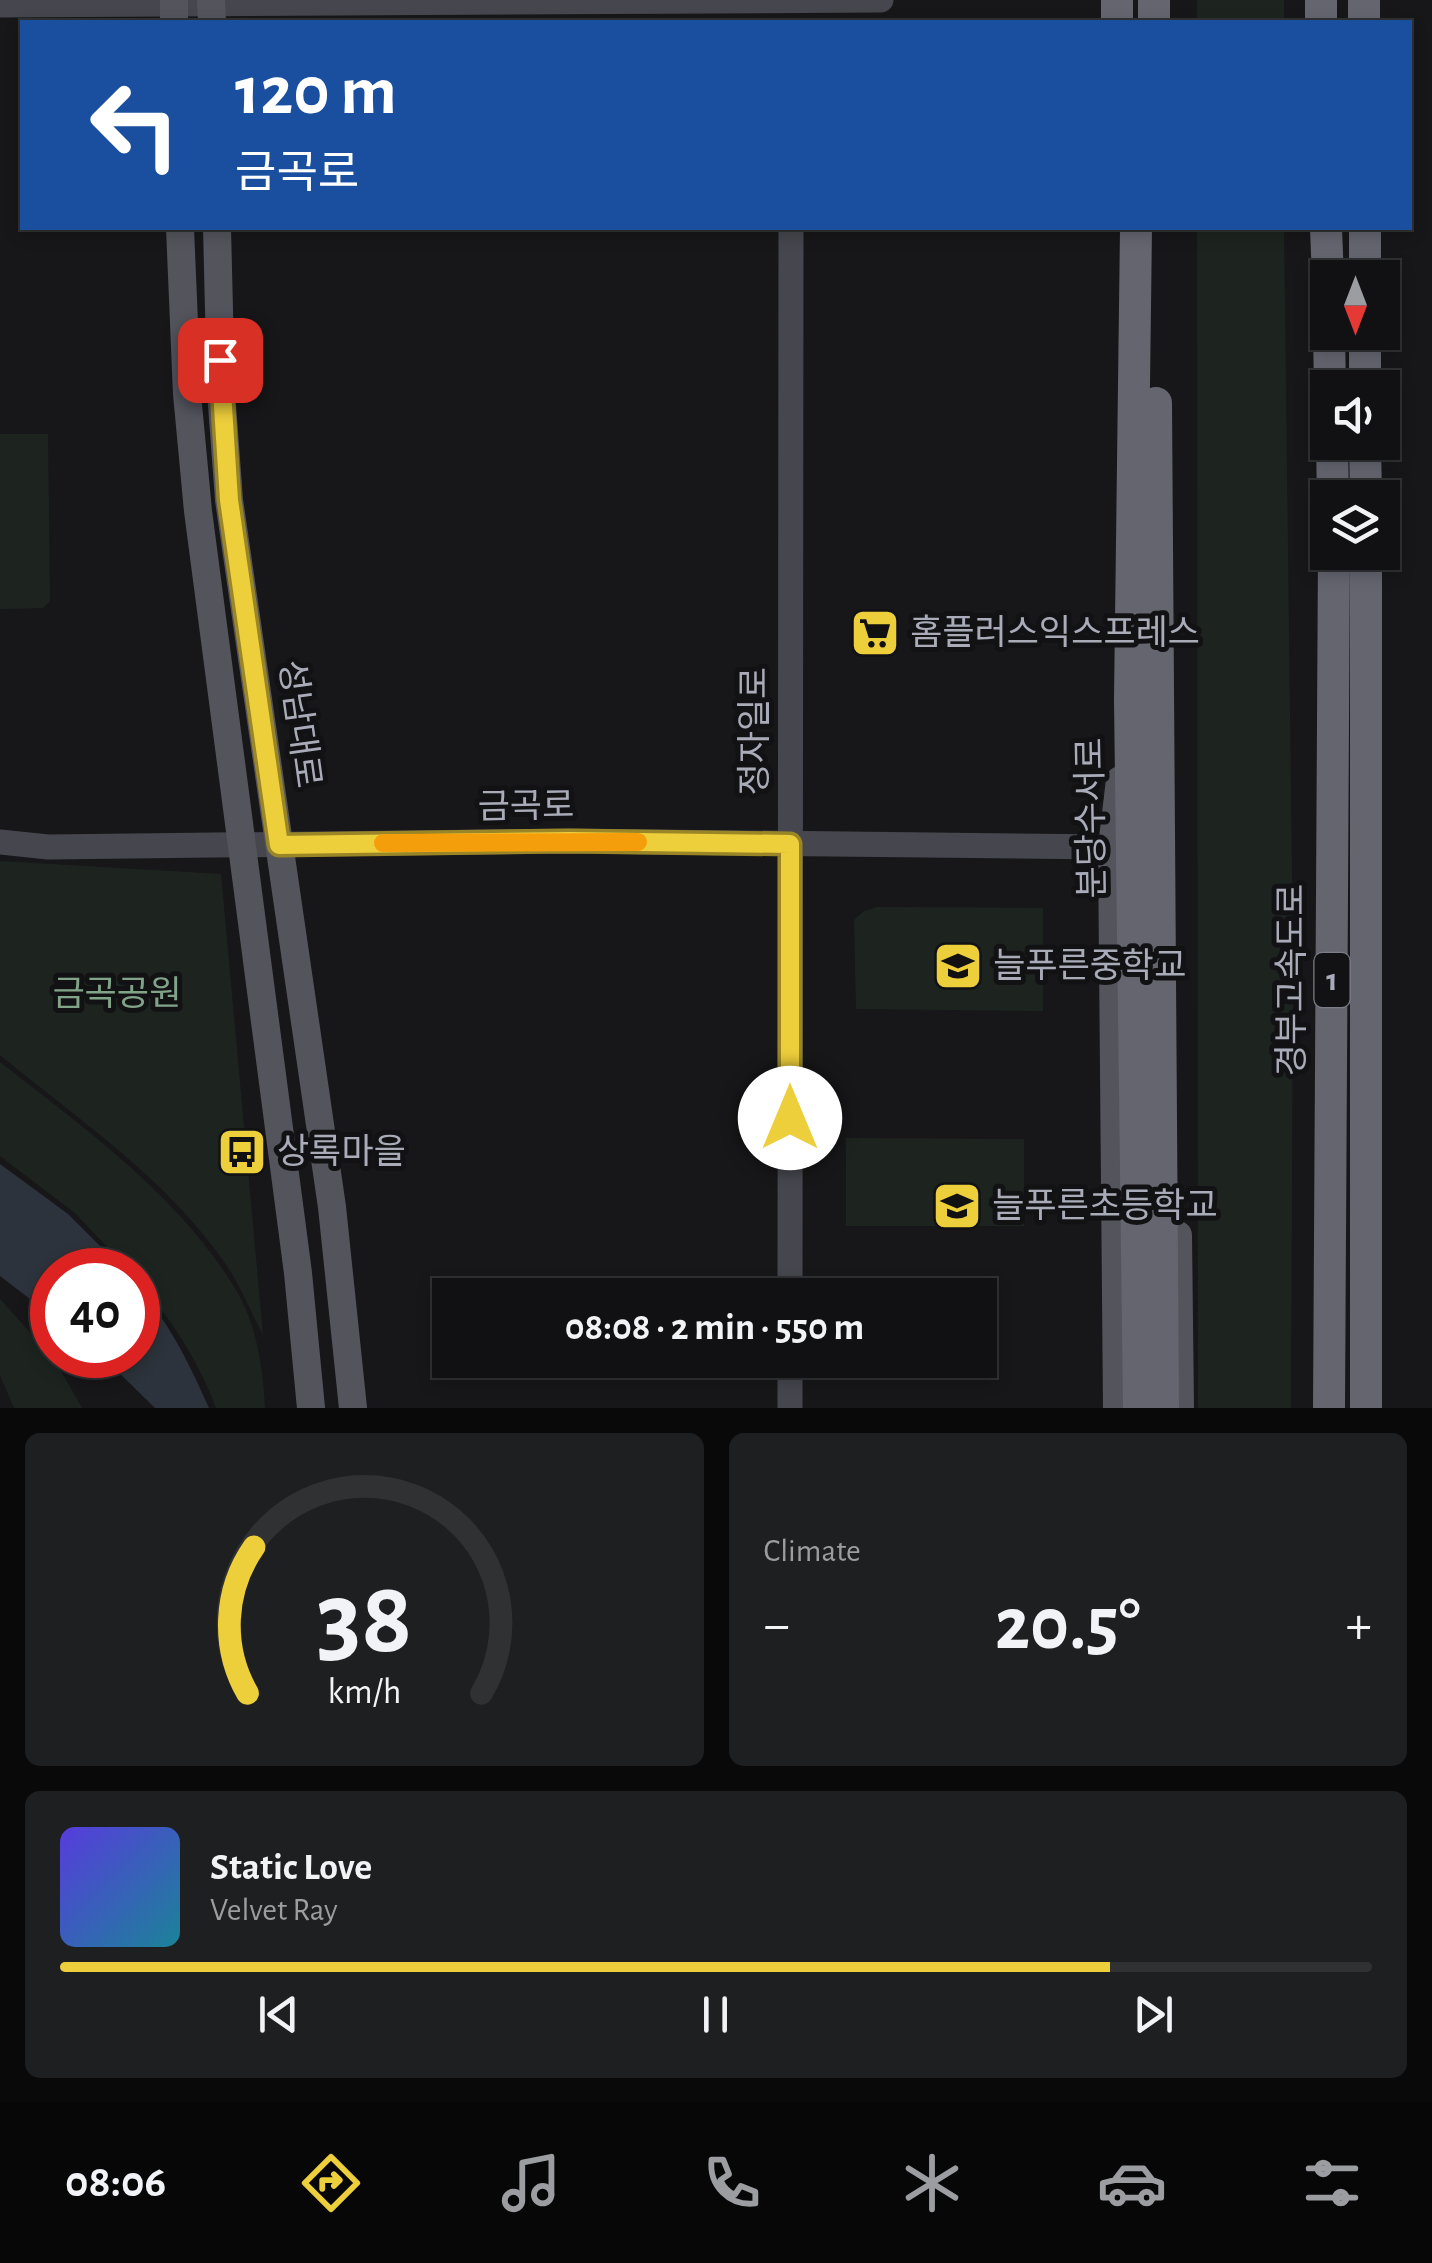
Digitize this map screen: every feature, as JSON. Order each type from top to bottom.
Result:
[{"type":"highway","name":"분당수서로","points":[[1136,230],[1144,705],[1164,1408]]},
{"type":"highway","name":"분당수서로","points":[[1138,1408],[1144,705],[1156,230]]},
{"type":"highway","points":[[1326,230],[1327,260]]},
{"type":"highway","points":[[1364,230],[1365,260]]},
{"type":"highway","name":"경부고속도로","points":[[1329,1408],[1334,570]]},
{"type":"highway","name":"1","points":[[1366,570],[1366,1408]]},
{"type":"main road","points":[[0,5],[212,8],[881,0]]},
{"type":"main road","name":"성남대로","points":[[180,230],[187,394],[198,511],[298,1273],[311,1408]]},
{"type":"main road","name":"성남대로","points":[[217,230],[221,391],[229,500],[338,1256],[353,1408]]},
{"type":"main road","name":"정자일로","points":[[790,1278],[792,230]]},
{"type":"main road","points":[[1117,1408],[1112,847],[1144,705]]},
{"type":"main road","points":[[1144,705],[1173,796],[1180,1408]]},
{"type":"main road","name":"금곡로","points":[[0,842],[48,847],[570,841],[1112,847]]},
{"type":"main road","points":[[790,1378],[790,1408]]},
{"type":"green space","points":[[1197,0],[1284,0],[1284,20],[1197,20]]},
{"type":"green space","points":[[1197,230],[1284,230],[1293,956],[1291,1408],[1198,1408]]},
{"type":"green space","points":[[0,434],[48,434],[50,601],[43,608],[0,609]]},
{"type":"green space","name":"금곡공원","points":[[0,861],[221,874],[263,1335],[227,1266],[178,1206],[121,1153],[0,1055]]},
{"type":"green space","points":[[877,907],[1043,908],[1043,1011],[856,1009],[854,920]]},
{"type":"green space","points":[[0,1062],[159,1194],[213,1256],[236,1290],[254,1332],[265,1408],[216,1408],[183,1341],[160,1308],[160,1248],[108,1248],[75,1213],[0,1156]]},
{"type":"green space","points":[[846,1138],[1024,1139],[1024,1226],[846,1226]]},
{"type":"green space","points":[[0,1299],[30,1332],[30,1378],[65,1378],[82,1408],[14,1408],[0,1375]]},
{"type":"shaded area","points":[[0,1164],[68,1214],[102,1248],[30,1248],[30,1299],[0,1276]]},
{"type":"shaded area","points":[[160,1315],[209,1408],[155,1408],[124,1378],[160,1378]]},
{"type":"slow traffic","points":[[383,843],[638,842]]},
{"type":"place","name":"홈플러스익스프레스","points":[[875,633]]},
{"type":"place","name":"늘푸른중학교","points":[[958,966]]},
{"type":"place","name":"상록마을","points":[[242,1152]]},
{"type":"place","name":"늘푸른초등학교","points":[[957,1206]]},
{"type":"route","points":[[220,360],[229,500],[279,845],[570,841],[790,844],[790,1118]]}]
